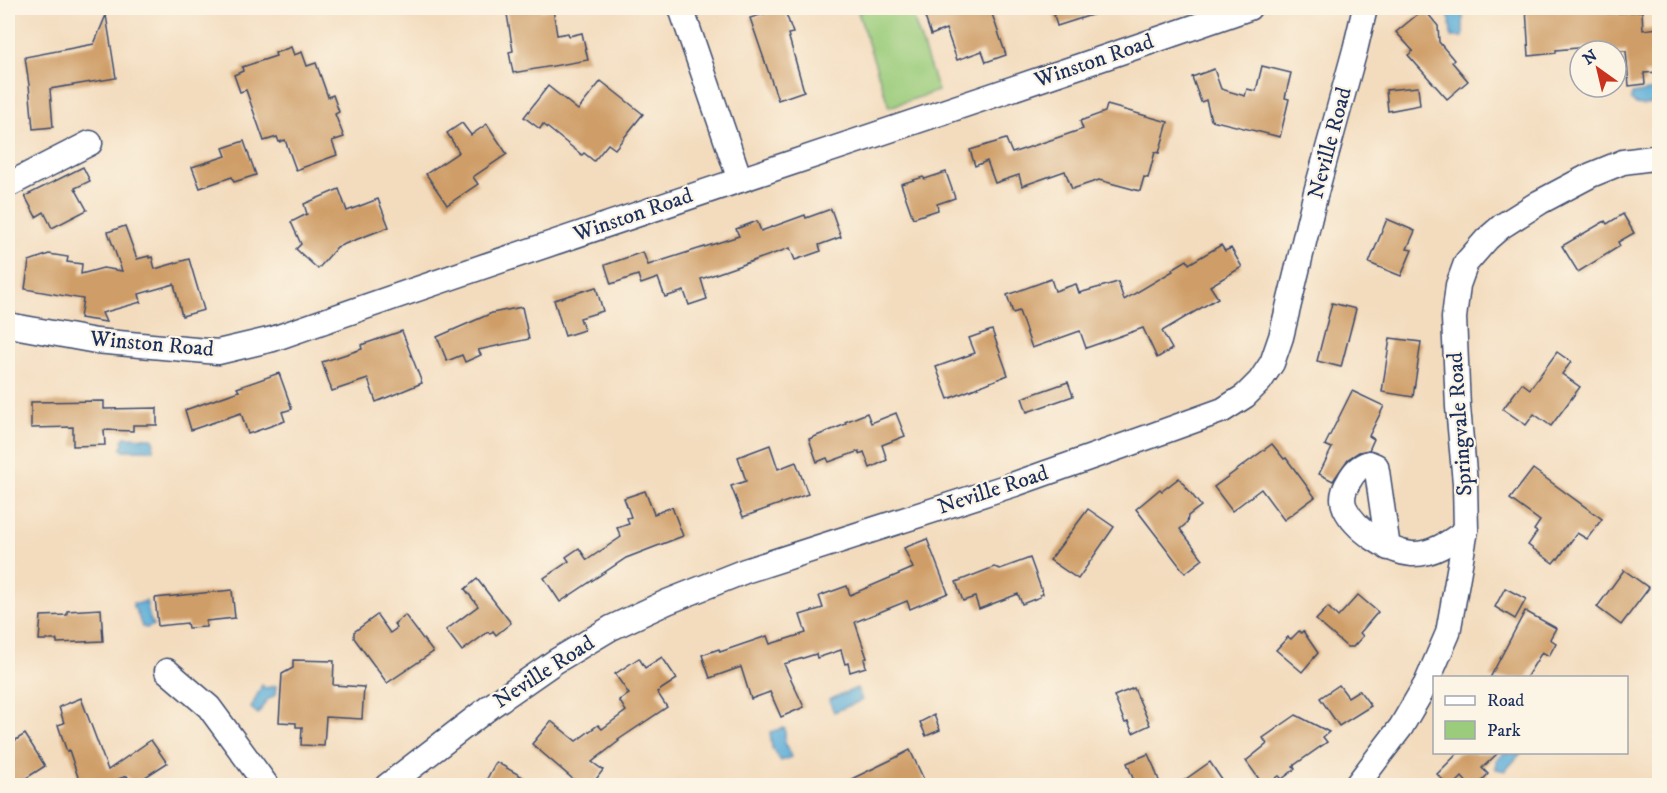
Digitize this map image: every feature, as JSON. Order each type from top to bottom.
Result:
[{"type":"street","points":[[681,8],[740,180]]},
{"type":"street","name":"Winston Road","points":[[8,325],[96,341],[218,352],[273,339],[1249,8]]},
{"type":"street","name":"Neville Road","points":[[387,786],[491,706],[556,661],[611,628],[667,602],[745,571],[1015,484],[1131,443],[1223,410],[1245,396],[1260,381],[1272,363],[1281,337],[1316,192],[1365,8]]},
{"type":"street","points":[[8,185],[90,143]]},
{"type":"street","name":"Springvale Road","points":[[1356,786],[1401,727],[1426,684],[1448,633],[1466,530],[1454,318],[1458,285],[1466,263],[1502,226],[1557,193],[1623,162],[1659,157]]},
{"type":"street","points":[[1388,548],[1411,554],[1422,553],[1449,543],[1466,530]]},
{"type":"street","points":[[167,671],[210,707],[267,786]]},
{"type":"green space","points":[[871,8],[910,8],[938,91],[889,107],[858,12]]},
{"type":"water","points":[[1463,11],[1463,37],[1451,37],[1448,17],[1450,12]]},
{"type":"water","points":[[1654,90],[1657,93],[1656,102],[1639,105],[1631,100],[1632,94]]},
{"type":"water","points":[[125,437],[152,438],[154,440],[153,450],[123,450],[121,449],[122,440]]},
{"type":"water","points":[[146,601],[150,619],[154,625],[147,628],[142,627],[136,610],[133,608],[133,603]]},
{"type":"water","points":[[262,685],[265,688],[276,686],[275,695],[266,701],[258,714],[251,708]]},
{"type":"water","points":[[857,688],[862,700],[834,712],[829,700]]},
{"type":"water","points":[[785,729],[785,743],[791,757],[781,761],[772,748],[770,732]]},
{"type":"water","points":[[1503,754],[1520,754],[1505,771],[1496,769],[1496,760]]},
{"type":"building","points":[[506,8],[541,8],[541,11],[553,9],[557,35],[568,33],[569,36],[582,33],[588,60],[513,73],[509,52],[513,51]]},
{"type":"building","points":[[784,8],[793,33],[788,34],[804,91],[778,100],[750,18]]},
{"type":"building","points":[[922,8],[990,8],[1006,55],[986,62],[982,51],[957,60],[946,29],[931,35]]},
{"type":"building","points":[[1052,8],[1103,8],[1104,11],[1057,26]]},
{"type":"building","points":[[1554,8],[1554,11],[1608,8],[1608,14],[1642,11],[1643,30],[1659,28],[1659,72],[1644,73],[1645,84],[1629,86],[1628,39],[1568,39],[1568,49],[1556,50],[1556,53],[1529,56],[1526,9]]},
{"type":"building","points":[[1424,9],[1438,26],[1439,42],[1468,81],[1447,99],[1408,55],[1413,51],[1396,32]]},
{"type":"building","points":[[106,15],[116,78],[50,89],[53,127],[33,129],[25,57],[94,44]]},
{"type":"building","points":[[291,47],[294,55],[302,52],[307,66],[316,63],[328,97],[333,95],[339,112],[335,114],[344,137],[332,141],[337,155],[296,170],[285,140],[279,142],[277,137],[264,141],[246,90],[240,92],[234,75],[243,71],[242,67],[276,56],[275,53]]},
{"type":"building","points":[[1262,66],[1291,73],[1285,98],[1289,99],[1280,137],[1211,120],[1206,100],[1201,102],[1192,77],[1214,69],[1221,89],[1245,96],[1247,89],[1256,91]]},
{"type":"building","points":[[601,81],[643,114],[615,149],[608,144],[594,161],[584,153],[582,155],[543,124],[540,129],[524,117],[548,86],[578,110]]},
{"type":"building","points":[[1418,87],[1420,105],[1388,111],[1386,90]]},
{"type":"building","points":[[1107,105],[1168,122],[1159,153],[1155,152],[1148,178],[1144,177],[1140,191],[1099,180],[1072,189],[1065,171],[1022,186],[1019,175],[995,183],[987,161],[975,166],[970,150],[1006,139],[1012,153],[1083,129],[1080,121],[1105,112]]},
{"type":"building","points":[[462,123],[471,135],[487,124],[507,154],[473,177],[478,184],[447,205],[426,174],[459,152],[447,133]]},
{"type":"building","points":[[244,141],[256,175],[234,182],[232,177],[200,188],[192,167],[226,156],[223,148]]},
{"type":"building","points":[[83,167],[90,181],[75,188],[87,210],[52,228],[44,212],[36,217],[25,196]]},
{"type":"building","points":[[946,172],[955,198],[937,204],[938,210],[913,218],[901,184]]},
{"type":"building","points":[[339,189],[347,211],[378,199],[389,227],[337,247],[318,269],[296,249],[301,244],[291,222],[307,214],[304,204]]},
{"type":"building","points":[[831,209],[841,237],[819,245],[821,251],[795,260],[790,248],[701,279],[707,299],[689,305],[684,291],[665,297],[658,278],[641,284],[638,275],[611,284],[605,265],[643,252],[648,265],[739,236],[736,229],[757,221],[761,231],[805,215],[806,218]]},
{"type":"building","points":[[1623,214],[1634,233],[1618,242],[1620,246],[1578,272],[1562,246],[1605,221],[1607,224]]},
{"type":"building","points":[[1387,219],[1415,231],[1407,249],[1412,250],[1401,276],[1369,263]]},
{"type":"building","points":[[125,226],[137,259],[152,257],[155,269],[189,259],[204,310],[182,316],[174,284],[139,294],[141,302],[102,313],[106,322],[80,318],[83,299],[25,289],[29,261],[49,254],[68,257],[67,262],[82,264],[81,274],[103,268],[122,271],[108,232]]},
{"type":"building","points":[[1221,245],[1225,251],[1231,248],[1242,267],[1210,286],[1218,298],[1162,331],[1172,349],[1157,358],[1143,328],[1086,348],[1080,331],[1032,348],[1019,311],[1013,313],[1007,295],[1051,279],[1055,291],[1076,284],[1079,293],[1118,282],[1124,300],[1187,260],[1189,264]]},
{"type":"building","points":[[596,287],[603,311],[580,318],[584,330],[565,336],[554,300]]},
{"type":"building","points":[[1332,303],[1356,309],[1341,367],[1317,361]]},
{"type":"building","points":[[522,307],[529,339],[478,350],[481,355],[465,362],[462,355],[447,361],[437,337],[492,313]]},
{"type":"building","points":[[992,330],[1008,375],[948,399],[936,367],[975,353],[969,338]]},
{"type":"building","points":[[402,331],[422,383],[376,402],[368,379],[332,391],[322,362],[362,349],[361,345]]},
{"type":"building","points":[[1390,338],[1421,342],[1413,397],[1382,392]]},
{"type":"building","points":[[1557,352],[1571,362],[1562,374],[1580,387],[1551,426],[1534,414],[1526,425],[1503,409],[1522,383],[1530,389]]},
{"type":"building","points":[[279,373],[292,409],[282,412],[285,421],[248,434],[241,413],[191,430],[185,410],[239,391],[237,388]]},
{"type":"building","points":[[1068,382],[1073,396],[1027,412],[1022,398]]},
{"type":"building","points":[[1352,391],[1384,406],[1369,436],[1374,439],[1369,450],[1359,452],[1348,459],[1333,481],[1319,474],[1332,448],[1325,445]]},
{"type":"building","points":[[104,401],[104,409],[157,408],[157,425],[133,425],[133,431],[104,430],[105,445],[73,446],[73,427],[31,428],[31,402]]},
{"type":"building","points":[[867,413],[871,423],[896,413],[905,436],[882,445],[887,460],[870,468],[864,452],[859,454],[859,451],[829,462],[827,458],[817,462],[809,439]]},
{"type":"building","points":[[1272,444],[1284,459],[1286,458],[1315,497],[1284,520],[1261,489],[1232,511],[1214,487]]},
{"type":"building","points":[[770,445],[778,469],[796,462],[808,494],[743,517],[731,486],[746,481],[738,457]]},
{"type":"building","points":[[1533,469],[1602,519],[1587,539],[1577,533],[1553,563],[1528,545],[1537,532],[1534,530],[1540,521],[1510,499]]},
{"type":"building","points":[[1179,478],[1201,506],[1188,516],[1187,523],[1180,529],[1203,559],[1185,573],[1136,509],[1160,489],[1162,491]]},
{"type":"building","points":[[645,491],[654,514],[672,507],[683,536],[626,558],[560,602],[544,578],[569,561],[566,557],[579,548],[587,560],[621,537],[617,528],[629,524],[627,518],[631,517],[624,498]]},
{"type":"building","points":[[1088,509],[1114,527],[1078,579],[1050,560]]},
{"type":"building","points":[[927,539],[948,593],[910,609],[907,601],[855,622],[867,658],[864,659],[866,667],[850,672],[841,650],[817,658],[816,654],[784,664],[804,707],[781,717],[770,692],[751,699],[741,667],[710,678],[702,655],[719,649],[720,652],[767,636],[770,644],[806,633],[800,615],[823,608],[819,596],[847,586],[850,595],[913,568],[904,548]]},
{"type":"building","points":[[1030,558],[1043,594],[1040,597],[1022,604],[1018,594],[979,609],[975,597],[963,601],[956,582],[994,567],[1000,569]]},
{"type":"building","points":[[1624,570],[1649,588],[1621,625],[1597,607]]},
{"type":"building","points":[[477,579],[511,623],[496,635],[493,631],[490,634],[488,632],[462,651],[446,630],[478,606],[465,589]]},
{"type":"building","points":[[1505,588],[1526,599],[1515,619],[1495,607]]},
{"type":"building","points":[[232,590],[235,618],[206,621],[206,627],[188,628],[187,623],[158,626],[155,598]]},
{"type":"building","points":[[1358,595],[1378,612],[1360,633],[1363,636],[1353,647],[1347,647],[1316,620],[1328,607],[1338,617]]},
{"type":"building","points":[[101,609],[103,641],[57,643],[57,640],[39,640],[41,616],[67,615],[67,611]]},
{"type":"building","points":[[1525,611],[1556,628],[1550,639],[1556,643],[1549,656],[1542,652],[1527,676],[1491,676]]},
{"type":"building","points":[[377,615],[390,633],[397,628],[394,624],[405,615],[433,652],[387,683],[354,638],[354,632]]},
{"type":"building","points":[[1299,631],[1301,633],[1303,631],[1318,653],[1302,672],[1276,650],[1288,637],[1291,639]]},
{"type":"building","points":[[662,657],[677,679],[657,692],[667,707],[618,740],[592,762],[603,770],[591,786],[581,786],[532,744],[551,721],[576,741],[598,725],[602,729],[626,711],[619,700],[629,694],[615,674],[639,658],[645,668]]},
{"type":"building","points":[[293,660],[334,661],[333,685],[364,687],[362,719],[326,717],[324,746],[301,745],[302,727],[296,727],[296,723],[279,722],[282,674],[293,668]]},
{"type":"building","points":[[1339,685],[1348,697],[1359,690],[1371,706],[1339,726],[1320,698]]},
{"type":"building","points":[[1134,688],[1150,725],[1133,733],[1128,722],[1125,723],[1114,696]]},
{"type":"building","points":[[81,698],[108,770],[151,740],[167,763],[133,785],[127,776],[98,786],[81,786],[58,725],[64,723],[59,707]]},
{"type":"building","points":[[934,715],[940,730],[926,736],[920,722]]},
{"type":"building","points":[[1296,715],[1329,732],[1323,737],[1327,742],[1293,766],[1295,769],[1282,779],[1279,776],[1264,786],[1246,761],[1267,744],[1263,738]]},
{"type":"building","points":[[25,734],[45,766],[14,786],[8,786],[8,745]]},
{"type":"building","points":[[910,750],[927,786],[837,786],[895,758]]},
{"type":"building","points":[[1148,754],[1161,786],[1136,786],[1127,763]]},
{"type":"building","points":[[1457,754],[1497,754],[1482,768],[1488,774],[1477,786],[1470,786],[1462,777],[1453,786],[1449,786],[1437,774]]},
{"type":"building","points":[[496,762],[539,786],[483,786]]},
{"type":"building","points":[[1210,762],[1226,786],[1176,786]]}]
